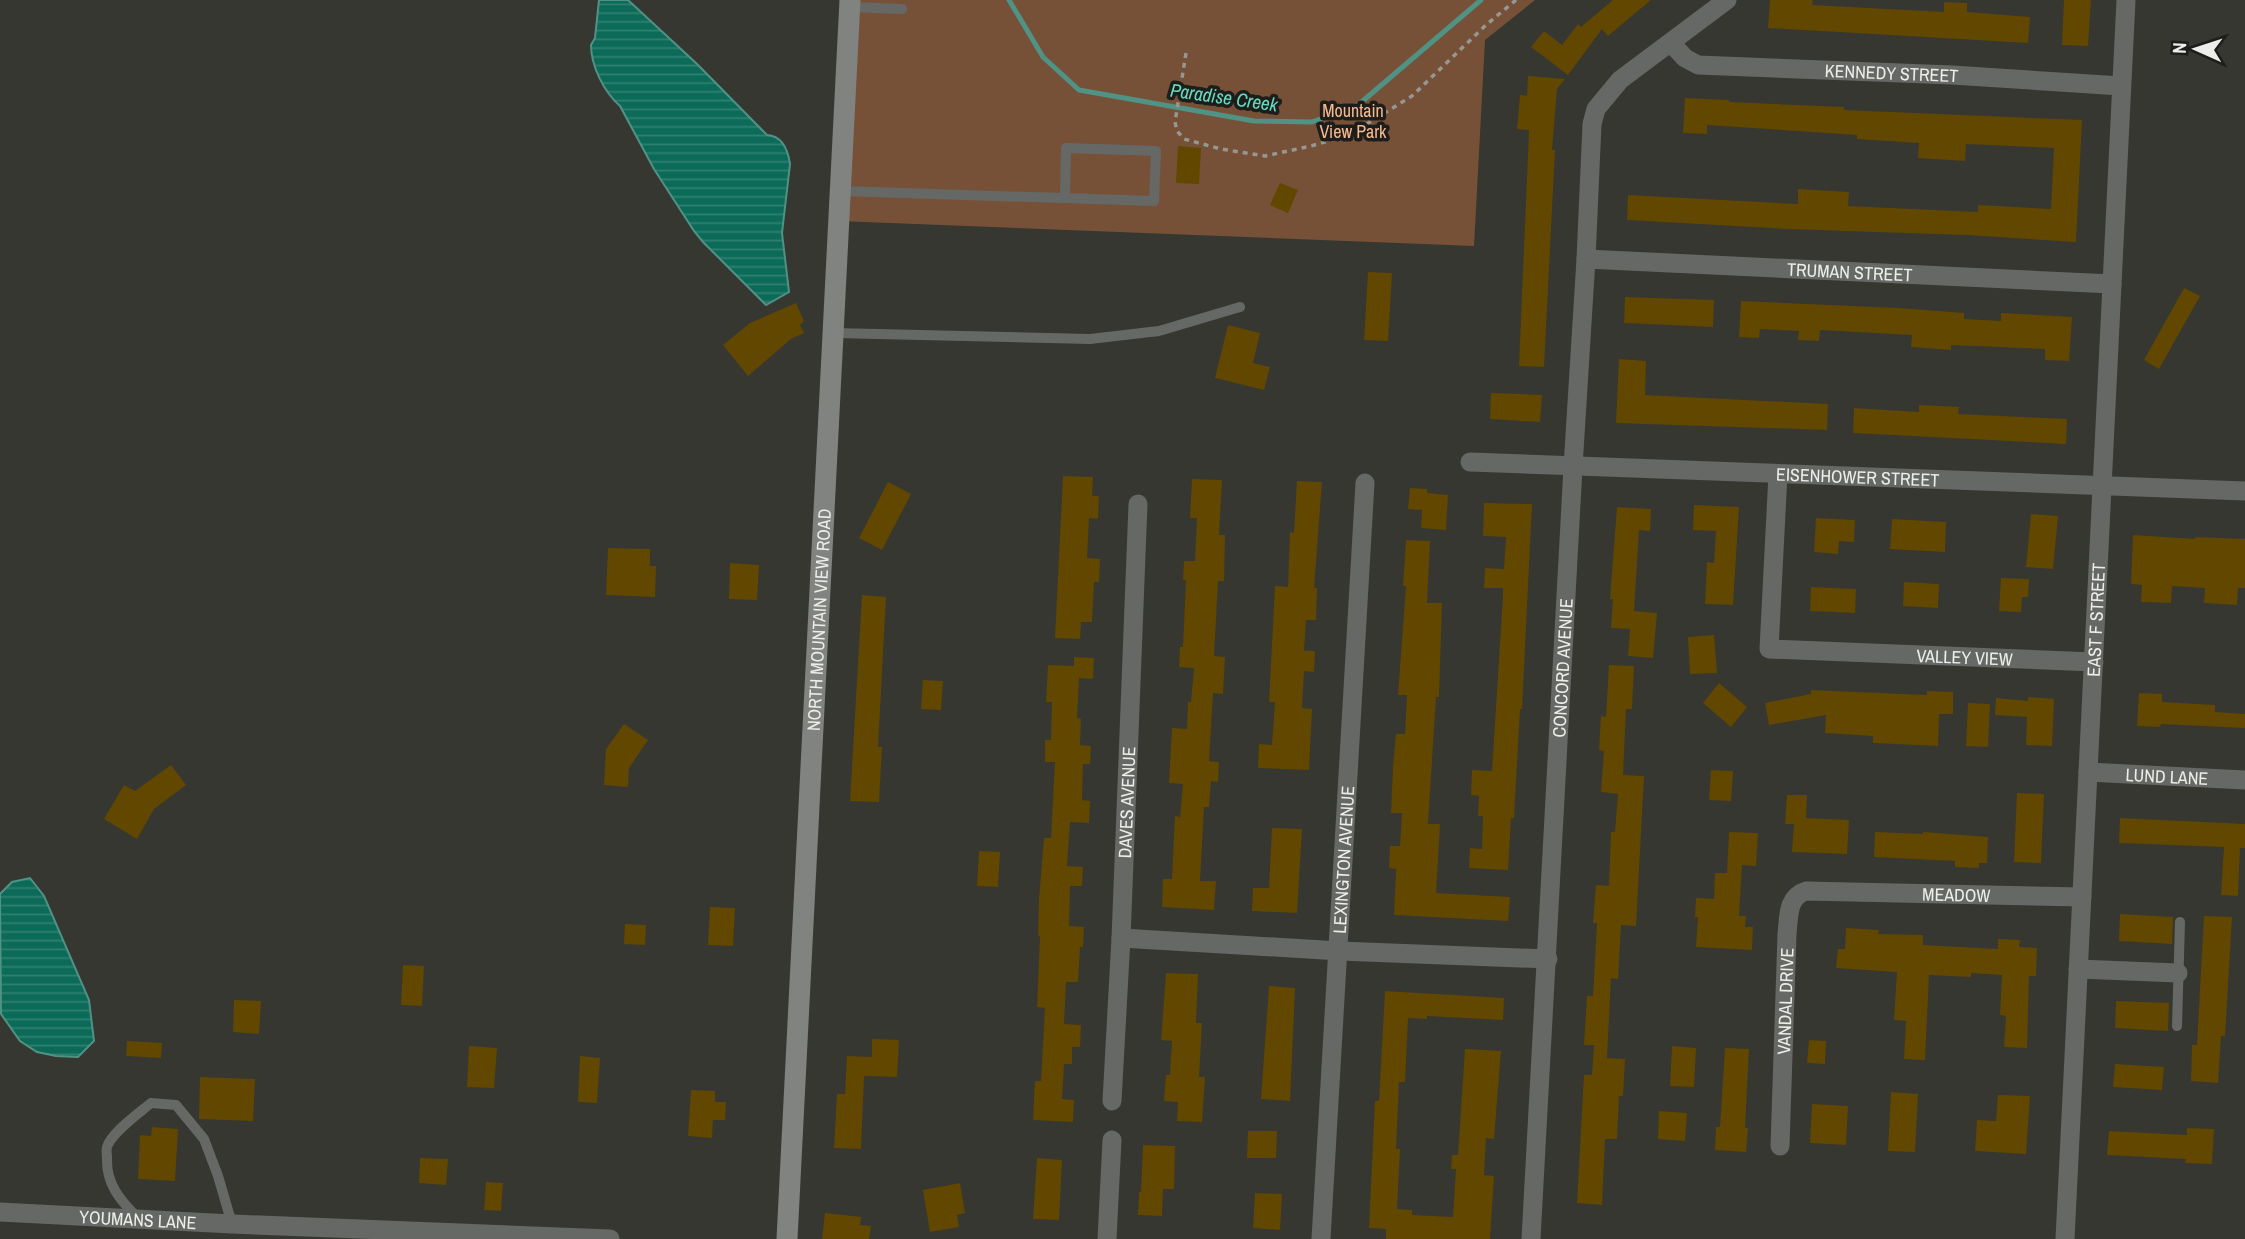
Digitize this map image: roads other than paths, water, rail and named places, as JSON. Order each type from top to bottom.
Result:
[{"type":"street","points":[[1671,43],[1727,0]]},
{"type":"street","name":"EAST F STREET","points":[[2065,1239],[2126,0]]},
{"type":"street","name":"NORTH MOUNTAIN VIEW ROAD","points":[[787,1239],[850,4]]},
{"type":"street","name":"KENNEDY STREET","points":[[1671,43],[1685,58],[1698,65],[2121,86]]},
{"type":"street","name":"CONCORD AVENUE","points":[[1531,1239],[1592,124],[1596,108],[1620,80],[1671,43]]},
{"type":"street","name":"TRUMAN STREET","points":[[1586,259],[2112,284]]},
{"type":"street","name":"EISENHOWER STREET","points":[[1470,462],[2245,491]]},
{"type":"street","name":"VALLEY VIEW","points":[[1778,474],[1769,649],[2094,662]]},
{"type":"street","name":"LEXINGTON AVENUE","points":[[1321,1239],[1340,951],[1365,482]]},
{"type":"street","name":"DAVES AVENUE","points":[[1112,1101],[1138,504]]},
{"type":"street","name":"LUND LANE","points":[[2088,772],[2245,780]]},
{"type":"street","name":"MEADOW","points":[[1831,891],[2082,897]]},
{"type":"street","name":"VANDAL DRIVE","points":[[1780,1146],[1787,934],[1791,903],[1798,893],[1831,891]]},
{"type":"street","points":[[1121,938],[1340,951],[1548,959]]},
{"type":"street","points":[[2078,969],[2178,973]]},
{"type":"street","points":[[1107,1239],[1112,1140]]},
{"type":"street","name":"YOUMANS LANE","points":[[0,1212],[610,1239]]},
{"type":"lane","points":[[850,4],[902,9]]},
{"type":"lane","points":[[841,191],[1154,201],[1156,151],[1066,148],[1065,198]]},
{"type":"lane","points":[[834,333],[1090,339],[1159,331],[1240,307]]},
{"type":"lane","points":[[2176,1026],[2180,922]]},
{"type":"lane","points":[[137,1218],[121,1202],[111,1186],[106,1169],[107,1146],[115,1135],[150,1103],[176,1105],[204,1139],[232,1224]]},
{"type":"waterway","name":"Paradise Creek","points":[[1009,0],[1043,57],[1079,90],[1254,121],[1312,122],[1358,105],[1481,0]]},
{"type":"park label","name":"Mountain View Park","points":[[1353,120]]}]
